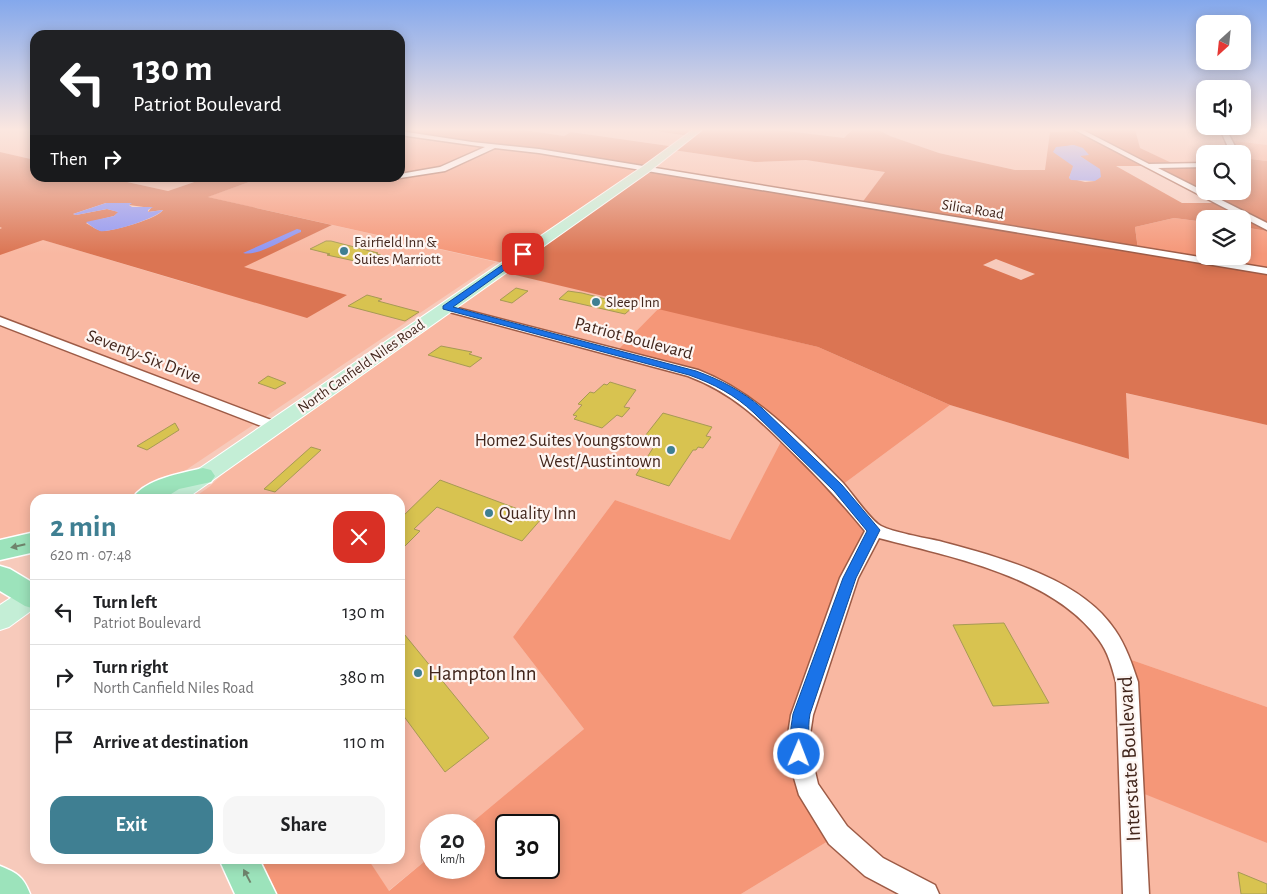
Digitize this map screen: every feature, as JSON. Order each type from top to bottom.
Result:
[{"type":"highway","points":[[153,494],[172,484],[203,476]]},
{"type":"highway","points":[[0,550],[30,543]]},
{"type":"highway","points":[[0,577],[30,594]]},
{"type":"highway","points":[[241,864],[256,894]]},
{"type":"highway","points":[[0,886],[10,894]]},
{"type":"main road","name":"North Canfield Niles Road","points":[[177,494],[644,171]]},
{"type":"main road","points":[[0,620],[30,599]]},
{"type":"street","points":[[405,175],[432,171]]},
{"type":"street","name":"Silica Road","points":[[657,171],[1267,270]]},
{"type":"street","points":[[1156,171],[1267,227]]},
{"type":"street","name":"Patriot Boulevard","points":[[446,308],[693,373],[719,383],[746,399],[758,410],[838,488],[874,530]]},
{"type":"street","name":"Seventy-Six Drive","points":[[0,321],[274,426]]},
{"type":"street","points":[[874,530],[850,578],[802,714],[799,727],[799,754],[813,799],[838,836],[874,867],[926,894]]},
{"type":"street","name":"Interstate Boulevard","points":[[874,530],[1024,574],[1044,583],[1081,607],[1110,639],[1122,662],[1127,682],[1136,894]]},
{"type":"shaded area","points":[[0,171],[30,171],[30,182],[127,182],[168,191],[194,182],[249,182],[208,197],[332,225],[244,267],[347,295],[307,318],[43,240],[0,255],[0,229],[2,228],[0,227]],"holes":[[[106,203],[131,203],[129,205],[151,208],[148,212],[163,210],[145,220],[104,231],[86,223],[114,216],[119,212],[107,209],[73,214]]]},
{"type":"shaded area","points":[[405,171],[644,171],[508,264],[207,197],[249,182],[405,182]]},
{"type":"shaded area","points":[[643,171],[658,171],[861,204],[885,172],[877,171],[1072,171],[1069,178],[1085,182],[1095,181],[1091,171],[1124,171],[1182,203],[1219,203],[1213,200],[1251,200],[1251,171],[1267,171],[1267,231],[1251,228],[1251,210],[1196,210],[1196,221],[1174,218],[1135,227],[1138,250],[1196,259],[1196,265],[1230,265],[1267,271],[1267,425],[1126,393],[1129,459],[950,405],[818,347],[499,271]],"holes":[[[996,259],[1035,274],[1021,280],[983,265]]]},
{"type":"shaded area","points":[[657,171],[886,171],[861,204]]},
{"type":"shaded area","points":[[1156,171],[1196,171],[1196,191]]},
{"type":"shaded area","points":[[127,182],[194,182],[168,191]]},
{"type":"shaded area","points":[[1174,218],[1196,221],[1196,259],[1138,249],[1135,227]]},
{"type":"shaded area","points":[[332,225],[496,262],[180,474],[142,494],[30,494],[30,536],[0,544],[0,227],[200,287]]},
{"type":"shaded area","points":[[1251,228],[1267,231],[1267,271],[1232,265],[1251,265]]},
{"type":"shaded area","points":[[499,271],[659,308],[617,352],[711,379],[785,436],[730,540],[615,500],[513,637],[584,729],[482,814],[420,814],[420,865],[388,891],[371,864],[405,864],[405,494],[199,494],[274,426]]},
{"type":"shaded area","points":[[659,308],[818,347],[950,405],[838,488],[874,530],[798,741],[838,835],[741,894],[256,894],[241,864],[371,864],[389,891],[420,865],[420,879],[485,879],[485,814],[482,814],[584,729],[513,637],[615,500],[730,540],[784,436],[730,389],[616,352]]},
{"type":"shaded area","points":[[1125,393],[1267,425],[1267,707],[1120,656],[1132,788],[1267,843],[1267,894],[741,894],[838,835],[799,754],[838,488],[950,405],[1129,459]]},
{"type":"shaded area","points":[[1120,656],[1267,707],[1267,843],[1132,789]]},
{"type":"water","points":[[1071,171],[1100,171],[1101,177],[1095,181],[1071,180],[1069,178]]},
{"type":"water","points":[[106,203],[132,203],[129,205],[132,207],[153,207],[148,212],[163,210],[143,221],[106,231],[100,231],[86,222],[114,216],[118,212],[107,209],[73,214]]},
{"type":"water","points":[[297,229],[301,230],[301,232],[272,246],[256,252],[243,253]]},
{"type":"building","name":"Fairfield Inn & Suites Marriott","points":[[326,241],[381,255],[364,263],[327,255],[330,254],[310,249]]},
{"type":"building","points":[[516,288],[528,291],[512,303],[500,300]]},
{"type":"building","name":"Sleep Inn","points":[[568,291],[634,306],[625,314],[559,299]]},
{"type":"building","points":[[367,295],[382,299],[378,301],[419,312],[405,321],[348,306]]},
{"type":"building","points":[[441,346],[472,352],[469,354],[482,358],[470,367],[428,355]]},
{"type":"building","points":[[268,376],[286,383],[275,389],[258,383]]},
{"type":"building","points":[[610,382],[636,390],[624,407],[630,408],[622,417],[617,415],[602,428],[574,419],[577,416],[573,415],[582,405],[578,404],[590,392],[594,393],[604,384],[607,385]]},
{"type":"building","name":"Home2 Suites Youngstown West/Austintown","points":[[663,413],[712,427],[706,436],[711,437],[703,448],[698,447],[696,450],[693,450],[669,486],[636,475],[658,440],[645,436]]},
{"type":"building","points":[[175,423],[179,430],[147,450],[137,446]]},
{"type":"building","points":[[311,447],[321,450],[275,492],[264,489]]},
{"type":"building","name":"Quality Inn","points":[[440,480],[542,518],[522,541],[437,507],[414,529],[420,531],[405,546],[405,514]]},
{"type":"building","points":[[1004,623],[1049,703],[993,706],[953,625]]},
{"type":"building","name":"Hampton Inn","points":[[405,635],[489,738],[445,772],[405,718]]},
{"type":"building","points":[[1238,872],[1267,884],[1267,894],[1241,894]]},
{"type":"place","name":"Fairfield Inn & Suites Marriott","points":[[344,251]]},
{"type":"place","name":"Sleep Inn","points":[[596,302]]},
{"type":"place","name":"Home2 Suites Youngstown West/Austintown","points":[[671,450]]},
{"type":"place","name":"Quality Inn","points":[[489,513]]},
{"type":"place","name":"Hampton Inn","points":[[418,673]]},
{"type":"route","points":[[523,254],[446,308],[693,373],[719,383],[746,399],[758,410],[838,488],[874,530],[850,578],[802,714],[798,740],[799,754]]}]
